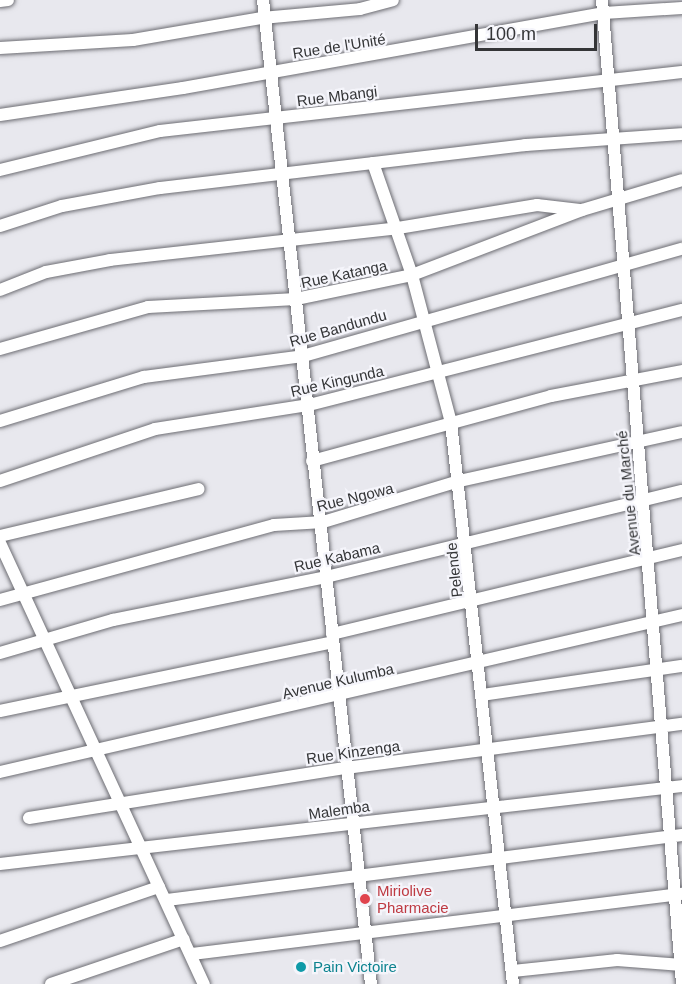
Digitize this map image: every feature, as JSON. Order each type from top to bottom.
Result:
[{"type":"street","points":[[0,1],[8,0]]},
{"type":"street","points":[[263,0],[262,18],[292,240],[296,299],[309,405],[312,460],[323,522],[338,697],[371,984]]},
{"type":"street","points":[[0,48],[133,40],[262,18],[360,9],[393,0]]},
{"type":"street","name":"Avenue du Marché","points":[[602,0],[616,202],[631,321],[632,380],[650,557],[665,788],[676,836],[682,984]]},
{"type":"street","name":"Rue de l'Unité","points":[[0,115],[271,73],[603,13],[682,8]]},
{"type":"street","name":"Rue Mbangi","points":[[0,170],[160,131],[682,72]]},
{"type":"street","points":[[0,226],[111,195],[282,172],[525,144],[613,141],[682,134]]},
{"type":"street","name":"Pelende","points":[[373,163],[398,228],[440,370],[452,423],[513,984]]},
{"type":"street","name":"Rue Katanga","points":[[0,349],[148,307],[296,299],[412,275],[582,210],[616,202],[682,180]]},
{"type":"street","points":[[0,290],[76,265],[398,228],[537,205],[582,210]]},
{"type":"street","name":"Rue Bandundu","points":[[0,421],[144,378],[303,356],[424,318],[682,249]]},
{"type":"street","name":"Rue Kingunda","points":[[0,481],[155,429],[309,405],[631,321],[682,310]]},
{"type":"street","points":[[312,460],[452,423],[632,380],[682,371]]},
{"type":"street","name":"Rue Ngowa","points":[[0,600],[26,595],[274,525],[323,522],[459,481],[682,432]]},
{"type":"street","points":[[0,536],[200,489]]},
{"type":"street","name":"Rue Kabama","points":[[0,653],[113,620],[326,577],[682,491]]},
{"type":"street","points":[[0,543],[26,595],[69,694],[123,803],[159,888],[167,900],[204,984]]},
{"type":"street","points":[[0,711],[69,694],[333,638],[472,598],[682,550]]},
{"type":"street","name":"Avenue Kulumba","points":[[0,772],[338,697],[682,615]]},
{"type":"street","points":[[482,696],[682,666]]},
{"type":"street","name":"Rue Kinzenga","points":[[29,818],[346,768],[682,724]]},
{"type":"street","name":"Malemba","points":[[0,864],[354,824],[494,805],[682,786]]},
{"type":"street","points":[[167,900],[676,836]]},
{"type":"street","points":[[0,941],[159,888]]},
{"type":"street","points":[[192,954],[365,931],[506,918],[678,894]]},
{"type":"street","points":[[51,984],[184,939]]},
{"type":"street","points":[[513,970],[617,960],[680,963]]},
{"type":"place","name":"Miriolive Pharmacie","points":[[365,899]]},
{"type":"place","name":"Pain Victoire","points":[[301,967]]}]
